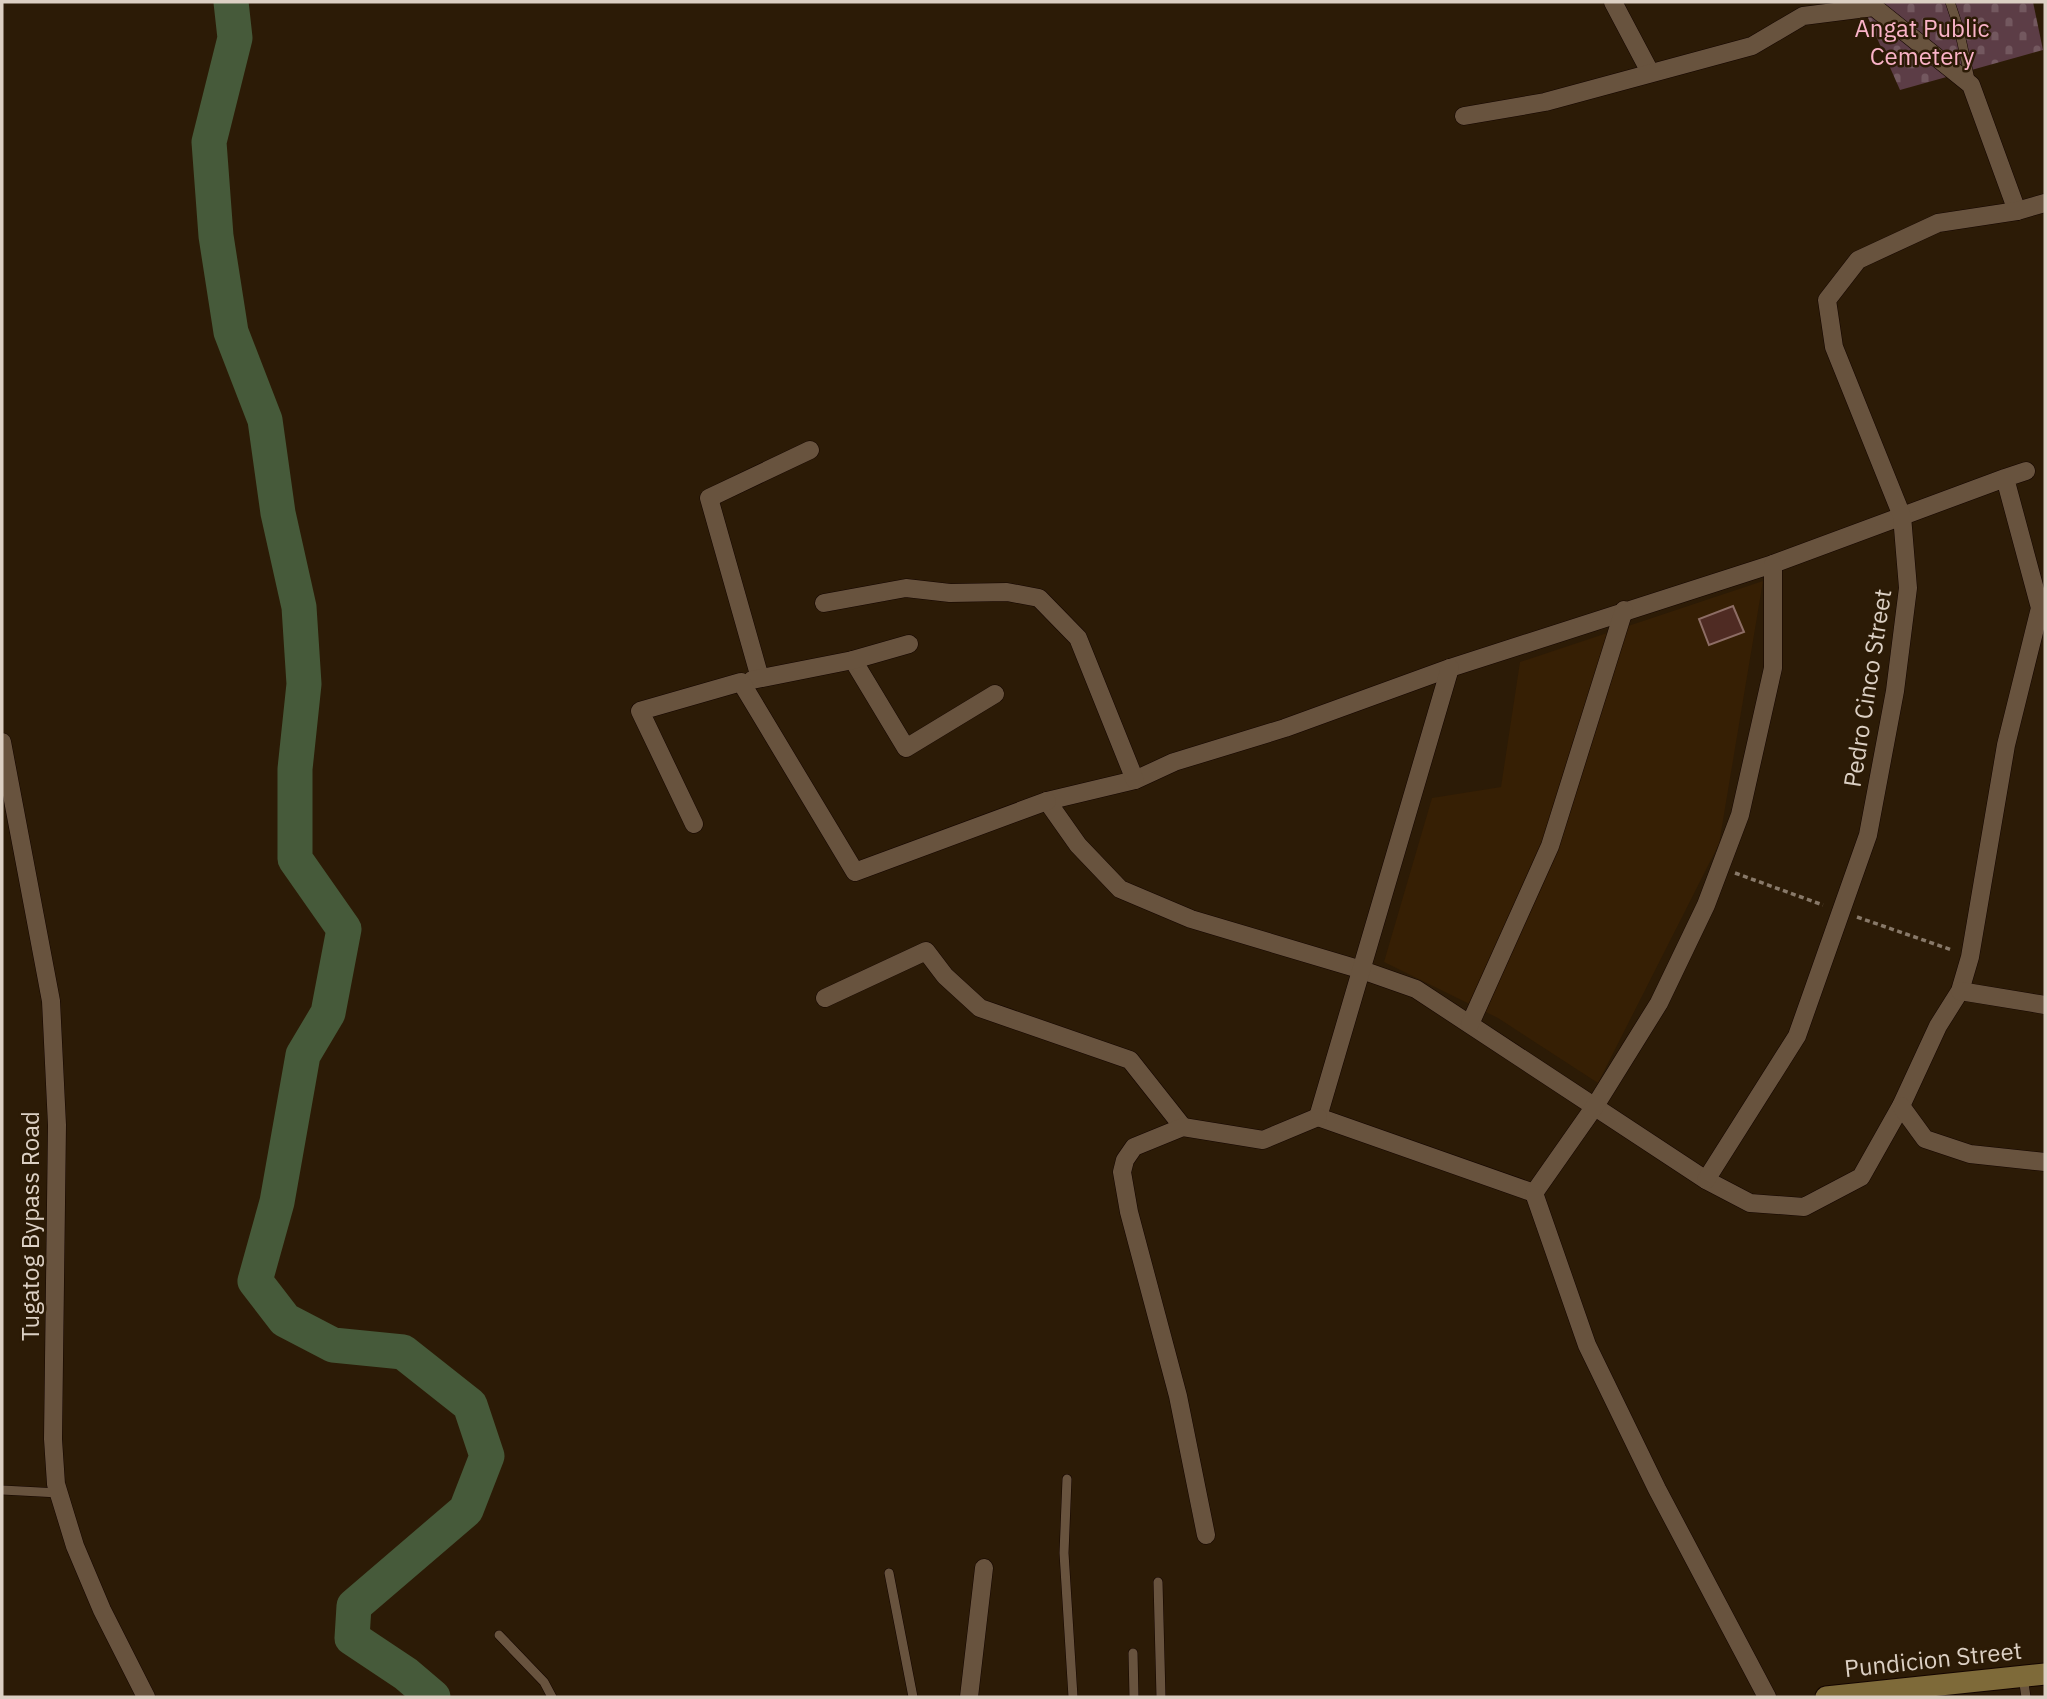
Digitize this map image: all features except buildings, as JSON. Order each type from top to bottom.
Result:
[{"type":"main road","name":"Pundicion Street","points":[[1826,1697],[1912,1692],[2045,1674]]},
{"type":"street","points":[[1613,2],[1650,72]]},
{"type":"street","points":[[1464,116],[1545,102],[1752,46],[1803,16],[1874,7],[1971,85],[2017,211]]},
{"type":"street","name":"Pedro Cinco Street","points":[[1706,1180],[1797,1036],[1868,835],[1895,691],[1908,588],[1902,516],[1834,346],[1827,300],[1858,260],[1938,223],[2017,211],[2045,203]]},
{"type":"street","points":[[760,678],[709,498],[810,450]]},
{"type":"street","points":[[741,682],[855,873],[1047,801],[1136,780],[1174,762],[1285,728],[1450,668],[1773,564],[2026,471]]},
{"type":"street","points":[[1047,801],[1078,845],[1120,889],[1191,919],[1362,970],[1416,989],[1706,1180],[1750,1203],[1804,1207],[1861,1177],[1901,1106],[1938,1026],[1960,991],[1970,957],[2006,745],[2040,608],[2005,478]]},
{"type":"street","points":[[1534,1193],[1595,1106],[1659,1003],[1706,905],[1740,815],[1773,668],[1773,564]]},
{"type":"street","points":[[824,603],[906,588],[950,593],[1007,592],[1040,598],[1078,638],[1136,780]]},
{"type":"street","points":[[1470,1024],[1550,846],[1624,610]]},
{"type":"street","points":[[694,824],[640,711],[741,682],[853,660],[909,644]]},
{"type":"street","points":[[853,660],[906,748],[995,694]]},
{"type":"street","points":[[1318,1117],[1450,668]]},
{"type":"street","name":"Tugatog Bypass Road","points":[[2,742],[51,1001],[57,1125],[52,1439],[59,1493],[75,1546],[96,1597],[146,1697]]},
{"type":"street","points":[[825,998],[926,951],[945,976],[980,1008],[1130,1060],[1183,1127]]},
{"type":"street","points":[[1960,991],[2045,1005]]},
{"type":"street","points":[[1901,1106],[1925,1139],[1970,1154],[2045,1162]]},
{"type":"street","points":[[1206,1535],[1178,1396],[1129,1212],[1122,1172],[1125,1160],[1134,1147],[1183,1127],[1263,1140],[1318,1117],[1534,1193]]},
{"type":"street","points":[[1534,1193],[1587,1345],[1657,1489],[1767,1697]]},
{"type":"street","points":[[969,1697],[984,1568]]},
{"type":"lane","points":[[1950,2],[1959,29],[1971,85]]},
{"type":"lane","points":[[1067,1479],[1064,1553],[1073,1697]]},
{"type":"lane","points":[[2,1490],[59,1493]]},
{"type":"lane","points":[[889,1573],[913,1697]]},
{"type":"lane","points":[[1158,1582],[1161,1697]]},
{"type":"lane","points":[[499,1635],[544,1682],[552,1697]]},
{"type":"lane","points":[[1133,1653],[1134,1697]]},
{"type":"lane","points":[[2023,1676],[2026,1697]]},
{"type":"shaded area","points":[[1763,581],[1719,844],[1598,1083],[1498,1018],[1384,962],[1432,798],[1501,787],[1520,662]]},
{"type":"green space","name":"Angat Public Cemetery","points":[[1861,2],[2033,2],[2043,50],[1900,90]]},
{"type":"waterway","points":[[231,2],[235,38],[209,142],[216,236],[231,332],[265,420],[278,513],[299,607],[304,684],[295,769],[295,859],[344,929],[328,1013],[303,1055],[277,1202],[255,1281],[285,1320],[333,1345],[403,1352],[470,1405],[487,1456],[466,1510],[354,1606],[352,1638],[406,1674],[433,1697]]}]
